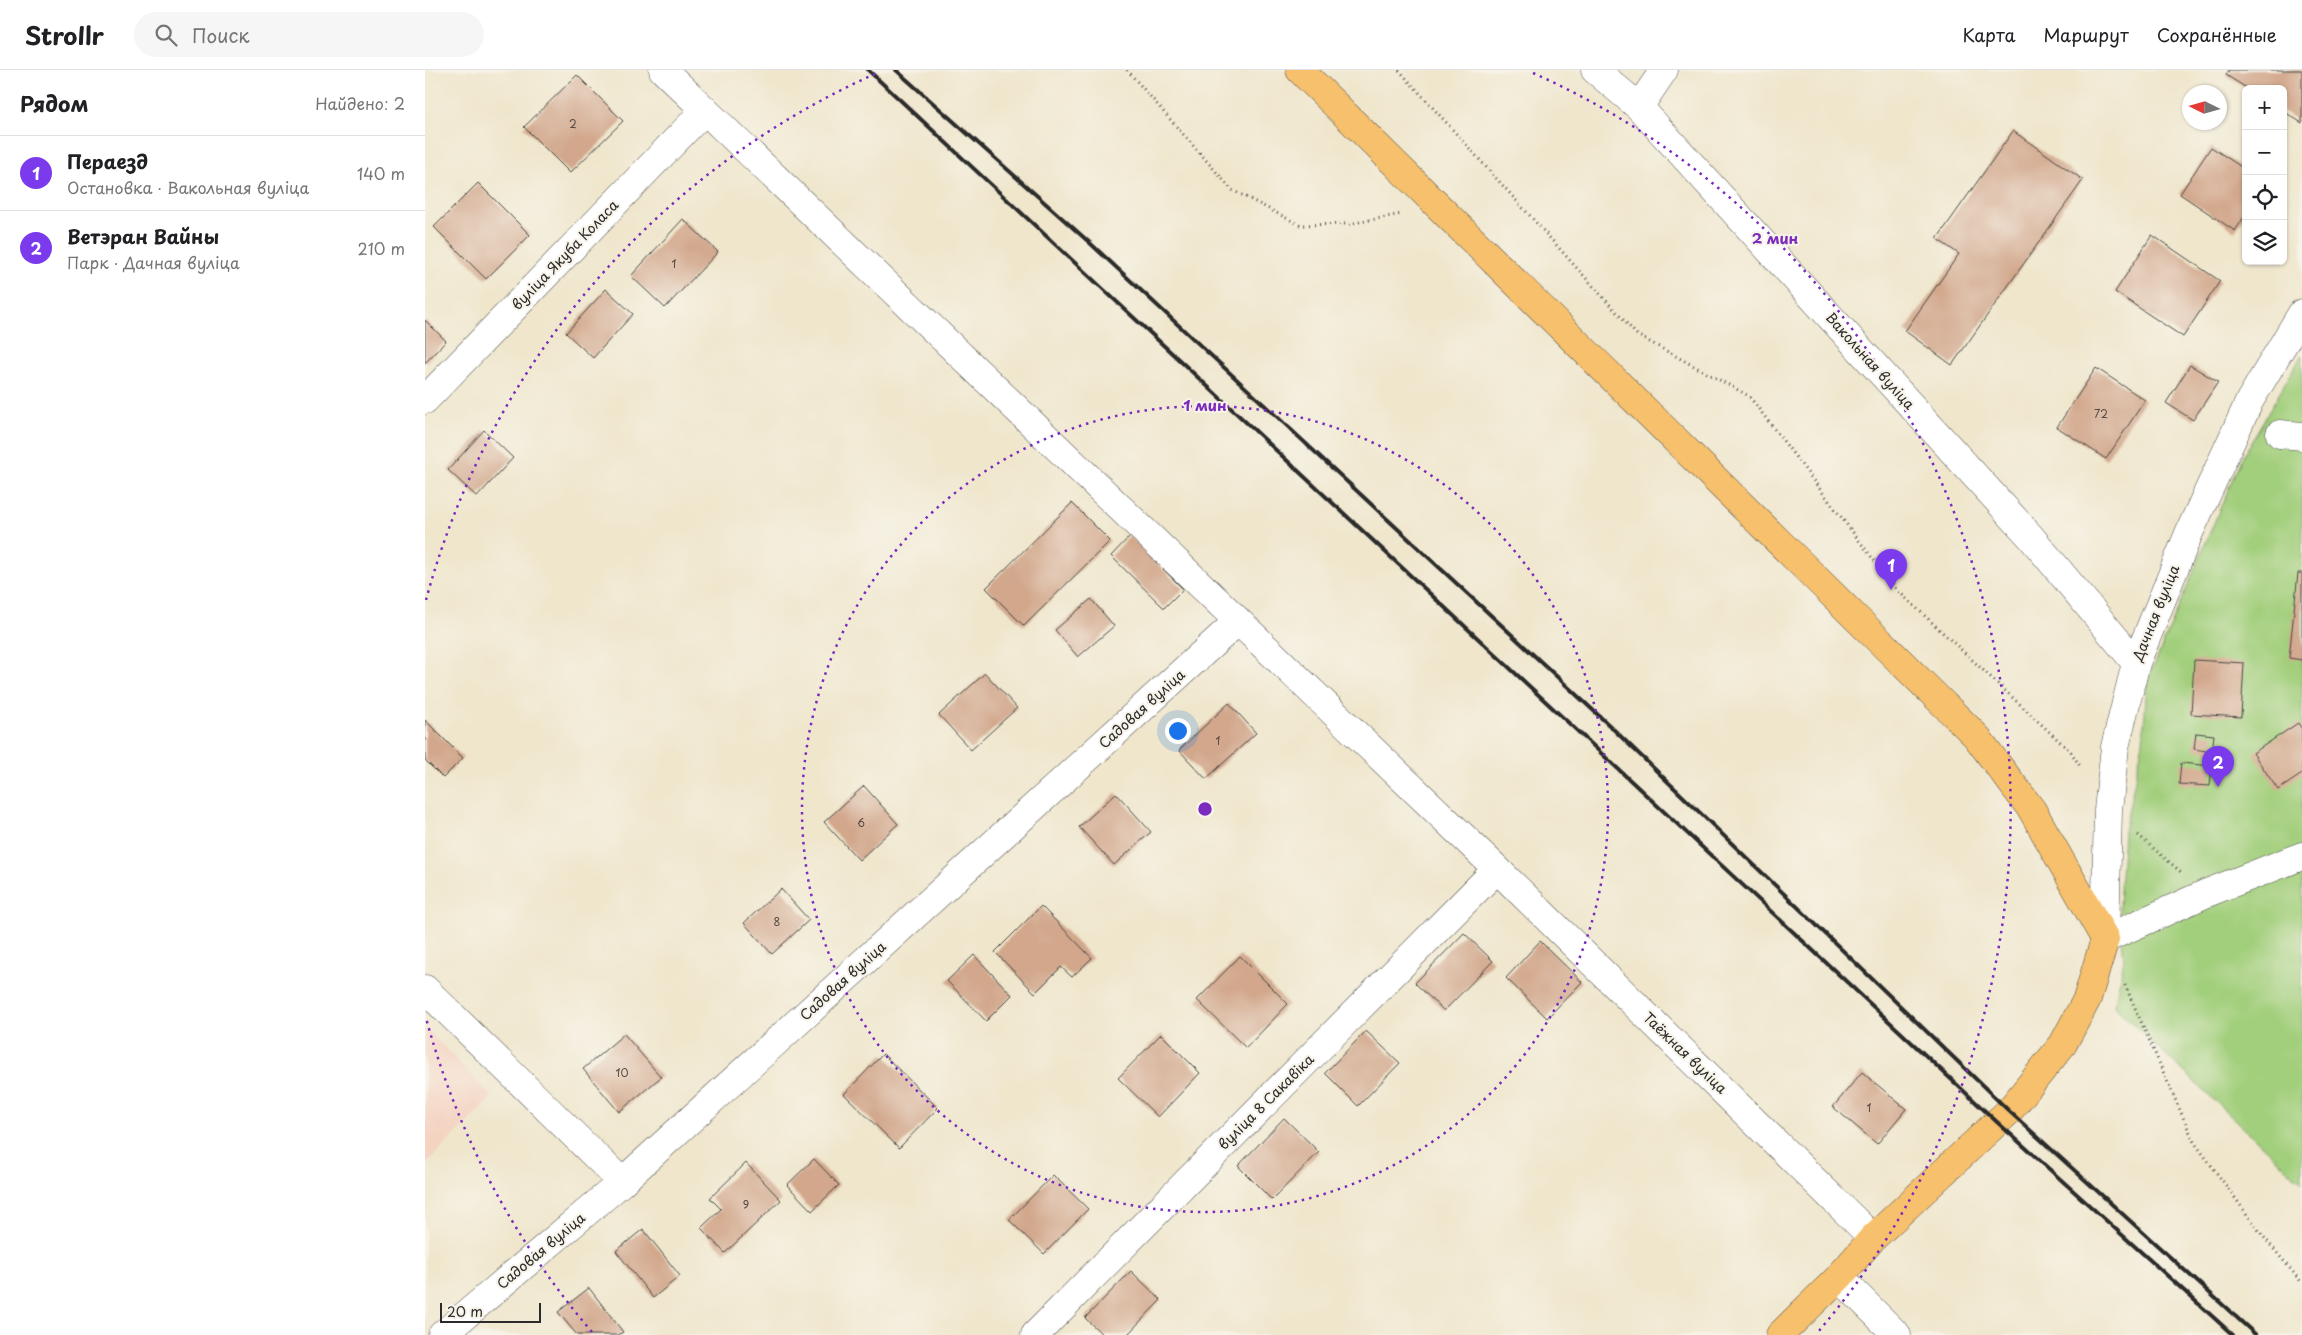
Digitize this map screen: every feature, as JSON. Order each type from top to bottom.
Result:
[{"type":"main road","points":[[1300,70],[1975,736],[2032,810],[2105,939],[2087,998],[2063,1044],[2009,1111],[1873,1238],[1839,1277],[1780,1335]]},
{"type":"street","name":"Таёжная вуліца","points":[[663,70],[1497,868],[1873,1238]]},
{"type":"street","name":"Вакольная вуліца","points":[[1595,70],[1639,107],[2029,536],[2135,663]]},
{"type":"street","points":[[1639,107],[1664,70]]},
{"type":"street","name":"вуліца Якуба Коласа","points":[[425,400],[705,110]]},
{"type":"street","name":"Дачная вуліца","points":[[2105,939],[2107,810],[2115,747],[2135,663],[2189,533],[2250,400],[2302,313]]},
{"type":"street","name":"Садовая вуліца","points":[[442,1335],[622,1182],[1238,621]]},
{"type":"street","points":[[2105,939],[2207,893],[2302,856]]},
{"type":"street","name":"вуліца 8 Сакавіка","points":[[1035,1335],[1497,868]]},
{"type":"street","points":[[425,989],[622,1182]]},
{"type":"street","points":[[1839,1277],[1897,1335]]},
{"type":"path","points":[[1127,70],[1233,190],[1300,225],[1349,224],[1439,206]]},
{"type":"path","points":[[1399,70],[1637,335],[1749,396],[1895,589],[2071,752],[2081,768]]},
{"type":"path","points":[[2107,810],[2207,893]]},
{"type":"path","points":[[2124,983],[2194,1142],[2263,1236],[2302,1282]]},
{"type":"shaded area","points":[[425,1027],[492,1097],[425,1165]]},
{"type":"green space","points":[[2302,355],[2302,1183],[2114,1006],[2124,960],[2119,906],[2124,831],[2143,742],[2147,682],[2241,459]]},
{"type":"building","points":[[2229,70],[2302,70],[2302,123],[2287,114],[2287,85],[2242,85],[2226,75]]},
{"type":"building","points":[[577,75],[623,121],[570,173],[524,127]]},
{"type":"building","points":[[2013,131],[2083,180],[1952,365],[1905,331],[1959,254],[1937,239]]},
{"type":"building","points":[[2211,147],[2242,167],[2242,220],[2235,231],[2180,194]]},
{"type":"building","points":[[478,183],[530,235],[486,279],[434,227]]},
{"type":"building","points":[[683,219],[718,252],[665,308],[631,276]]},
{"type":"building","points":[[2152,235],[2220,281],[2183,337],[2115,292]]},
{"type":"building","points":[[606,289],[633,314],[593,358],[566,333]]},
{"type":"building","points":[[425,320],[446,341],[425,363]]},
{"type":"building","points":[[2190,365],[2218,382],[2193,420],[2166,403]]},
{"type":"building","points":[[2096,368],[2145,400],[2106,459],[2057,427]]},
{"type":"building","points":[[484,430],[513,458],[477,497],[448,470]]},
{"type":"building","points":[[1072,503],[1110,541],[1024,626],[986,588]]},
{"type":"building","points":[[1130,536],[1183,589],[1164,608],[1111,556]]},
{"type":"building","points":[[2298,573],[2302,573],[2302,660],[2289,658]]},
{"type":"building","points":[[1091,599],[1114,626],[1078,657],[1055,630]]},
{"type":"building","points":[[2194,660],[2244,663],[2241,717],[2191,714]]},
{"type":"building","points":[[985,673],[1017,708],[971,750],[939,715]]},
{"type":"building","points":[[1229,703],[1256,733],[1206,779],[1179,750]]},
{"type":"building","points":[[425,720],[463,758],[443,778],[425,760]]},
{"type":"building","points":[[2298,723],[2302,729],[2302,774],[2278,790],[2253,753]]},
{"type":"building","points":[[2196,733],[2214,735],[2212,752],[2194,749]]},
{"type":"building","points":[[2181,763],[2212,766],[2210,786],[2179,784]]},
{"type":"building","points":[[864,786],[898,824],[859,860],[824,822]]},
{"type":"building","points":[[1116,793],[1151,832],[1114,865],[1079,827]]},
{"type":"building","points":[[781,889],[809,920],[772,954],[744,923]]},
{"type":"building","points":[[1041,906],[1092,958],[1072,977],[1061,967],[1035,993],[995,952]]},
{"type":"building","points":[[1464,933],[1493,961],[1444,1011],[1415,983]]},
{"type":"building","points":[[1540,941],[1582,982],[1547,1018],[1506,978]]},
{"type":"building","points":[[974,955],[1012,995],[986,1021],[947,981]]},
{"type":"building","points":[[1240,956],[1288,1004],[1246,1048],[1197,1000]]},
{"type":"building","points":[[1366,1031],[1400,1063],[1358,1106],[1325,1073]]},
{"type":"building","points":[[624,1034],[661,1077],[619,1112],[583,1069]]},
{"type":"building","points":[[1161,1034],[1200,1073],[1158,1117],[1118,1078]]},
{"type":"building","points":[[883,1054],[938,1108],[899,1148],[844,1094]]},
{"type":"building","points":[[1862,1072],[1906,1109],[1877,1144],[1833,1107]]},
{"type":"building","points":[[1284,1118],[1319,1152],[1272,1200],[1238,1166]]},
{"type":"building","points":[[814,1159],[839,1185],[812,1211],[787,1185]]},
{"type":"building","points":[[746,1163],[781,1200],[725,1253],[701,1228],[721,1209],[710,1198]]},
{"type":"building","points":[[1053,1175],[1088,1209],[1044,1254],[1009,1220]]},
{"type":"building","points":[[643,1229],[680,1276],[653,1298],[616,1251]]},
{"type":"building","points":[[1131,1271],[1161,1300],[1127,1335],[1103,1335],[1085,1318]]},
{"type":"building","points":[[589,1288],[623,1332],[618,1335],[577,1335],[558,1312]]},
{"type":"railway","points":[[868,70],[1997,1122],[2233,1335]]},
{"type":"railway","points":[[896,70],[1090,243],[1610,726],[2009,1111],[2256,1335]]},
{"type":"place","name":"Пераезд","points":[[1891,590]]},
{"type":"place","name":"Ветэран Вайны","points":[[2218,787]]}]
